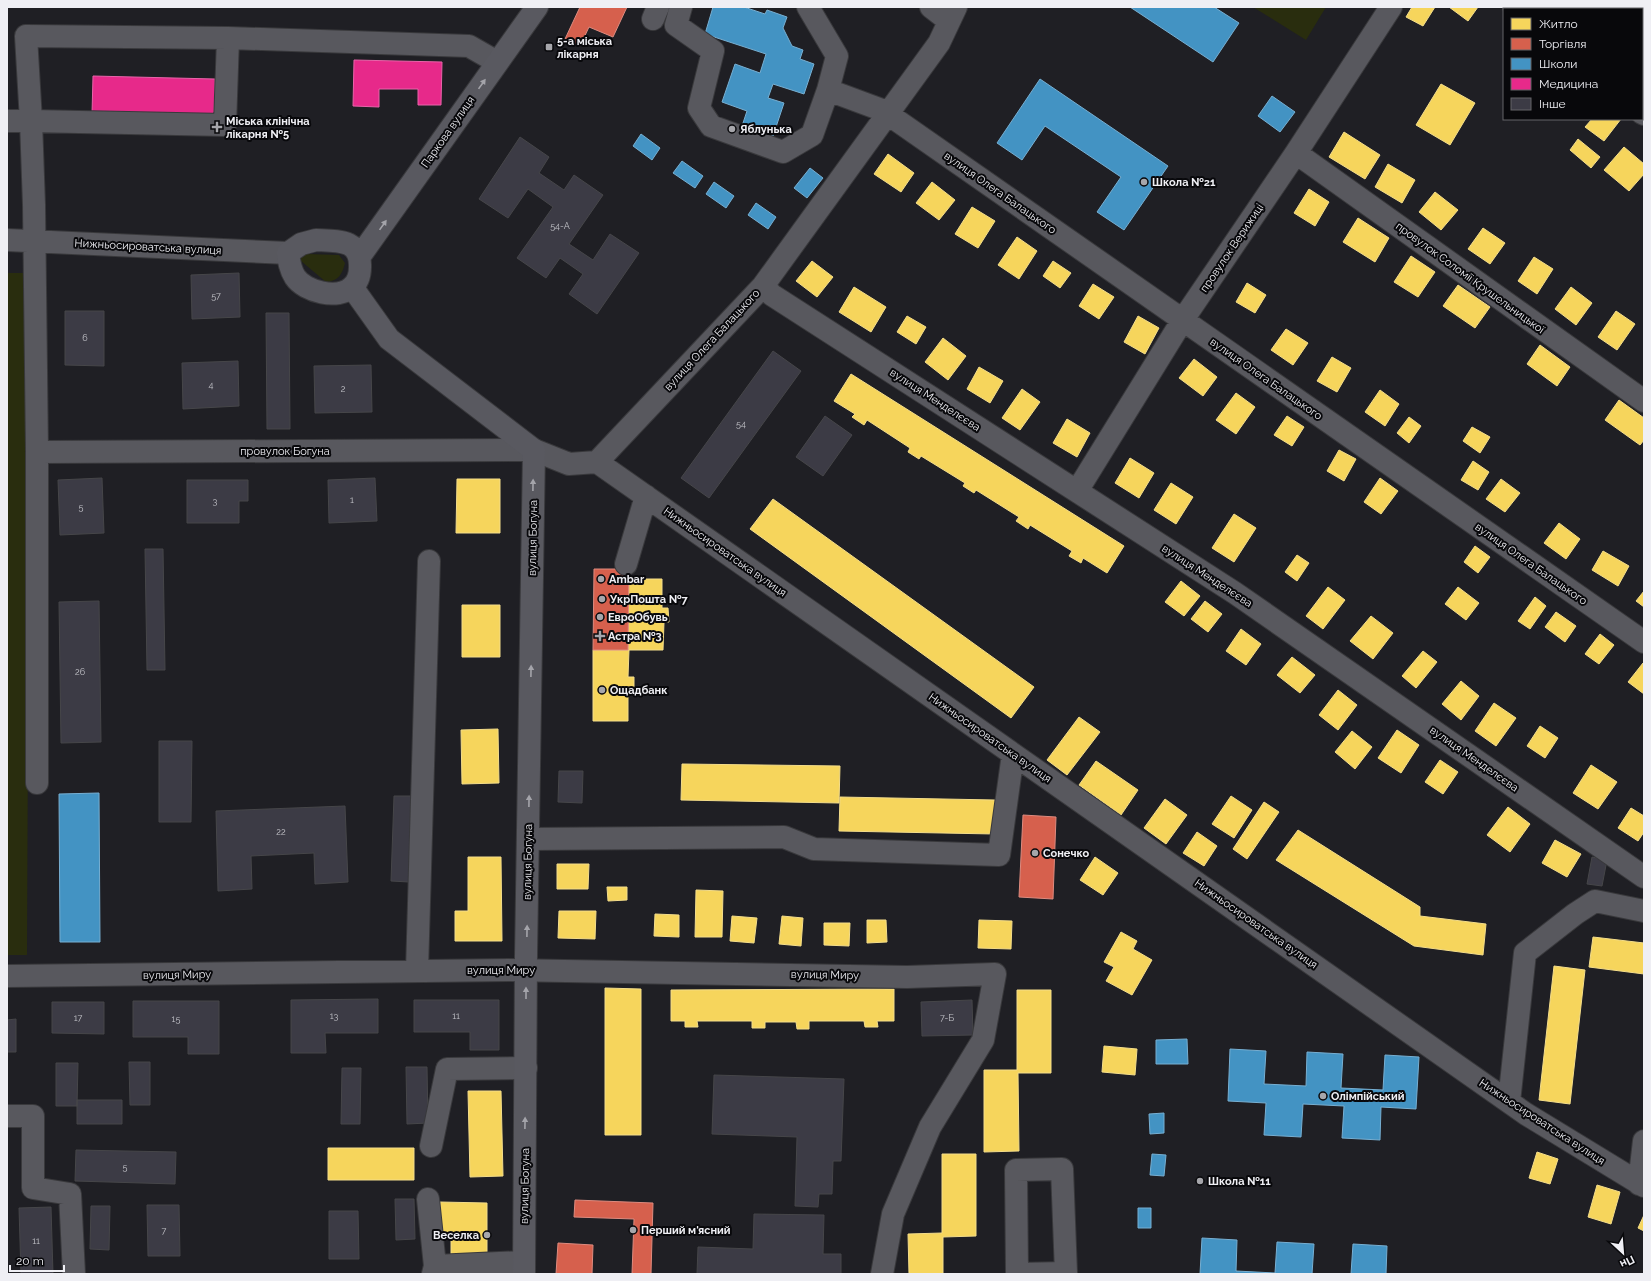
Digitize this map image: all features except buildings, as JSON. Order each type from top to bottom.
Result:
[{"type":"main road","name":"Паркова вулиця","points":[[360,256],[537,7]]},
{"type":"main road","points":[[316,240],[340,241],[353,247],[360,256],[360,275],[352,287],[335,294],[319,292],[306,287],[295,278],[289,266],[288,253],[302,244],[316,240]]},
{"type":"main road","points":[[352,287],[389,339],[534,450]]},
{"type":"main road","name":"вулиця Богуна","points":[[524,1268],[526,970],[534,450]]},
{"type":"street","points":[[681,7],[676,25],[713,50],[699,108],[711,126],[783,152],[812,135],[828,90],[837,56],[808,7]]},
{"type":"street","points":[[931,7],[952,14]]},
{"type":"street","name":"провулок Верижиці","points":[[1077,491],[1182,321],[1296,153],[1391,7]]},
{"type":"street","name":"вулиця Олега Балацького","points":[[598,462],[763,286],[938,43],[952,14]]},
{"type":"street","points":[[37,783],[37,452],[33,241],[34,205],[26,36],[228,38],[469,46],[498,62]]},
{"type":"street","points":[[7,121],[225,125],[228,38]]},
{"type":"street","points":[[828,90],[882,110],[888,114]]},
{"type":"street","name":"вулиця Олега Балацького","points":[[888,114],[1182,321],[1644,642]]},
{"type":"street","name":"провулок Соломії Крушельницької","points":[[1296,153],[1644,402]]},
{"type":"street","name":"Нижньосироватська вулиця","points":[[7,240],[288,253]]},
{"type":"street","name":"вулиця Менделєєва","points":[[763,286],[772,295],[1235,593],[1644,877]]},
{"type":"street","points":[[534,450],[569,464],[598,462]]},
{"type":"street","name":"провулок Богуна","points":[[37,452],[534,450]]},
{"type":"street","name":"Нижньосироватська вулиця","points":[[598,462],[1509,1102],[1641,1185]]},
{"type":"street","points":[[626,564],[646,496]]},
{"type":"street","points":[[417,971],[428,561]]},
{"type":"street","points":[[528,839],[784,837],[814,849],[999,855],[1013,754]]},
{"type":"street","points":[[1509,1102],[1525,953],[1575,914],[1595,901],[1644,911]]},
{"type":"street","name":"вулиця Миру","points":[[7,976],[526,970],[907,977],[994,974],[983,1040],[930,1128],[893,1214],[882,1274]]},
{"type":"street","points":[[431,1146],[447,1069],[526,1068]]},
{"type":"street","points":[[7,1116],[32,1116],[33,1188],[70,1194],[74,1274]]},
{"type":"street","points":[[1641,1185],[1644,1141]]},
{"type":"street","points":[[1062,1169],[1066,1274],[1017,1274],[1016,1170],[1062,1169]]},
{"type":"street","points":[[428,1199],[434,1270],[524,1268]]},
{"type":"green space","points":[[1253,7],[1326,7],[1306,40]]},
{"type":"green space","points":[[306,254],[339,255],[345,263],[341,274],[336,279],[326,282],[301,261],[301,257]]},
{"type":"green space","points":[[7,273],[30,273],[27,955],[7,955]]},
{"type":"place","name":"5-а міська лікарня","points":[[549,47]]},
{"type":"place","name":"Міська клінічна лікарня №5","points":[[217,127]]},
{"type":"place","name":"Яблунька","points":[[732,129]]},
{"type":"place","name":"Школа №21","points":[[1144,182]]},
{"type":"place","name":"Ambar","points":[[601,579]]},
{"type":"place","name":"УкрПошта №7","points":[[602,599]]},
{"type":"place","name":"ЕвроОбувь","points":[[600,617]]},
{"type":"place","name":"Астра №3","points":[[600,636]]},
{"type":"place","name":"Ощадбанк","points":[[602,690]]},
{"type":"place","name":"Сонечко","points":[[1035,853]]},
{"type":"place","name":"Олімпійський","points":[[1323,1096]]},
{"type":"place","name":"Школа №11","points":[[1200,1181]]},
{"type":"place","name":"Перший м'ясний","points":[[633,1230]]},
{"type":"place","name":"Веселка","points":[[487,1235]]}]
